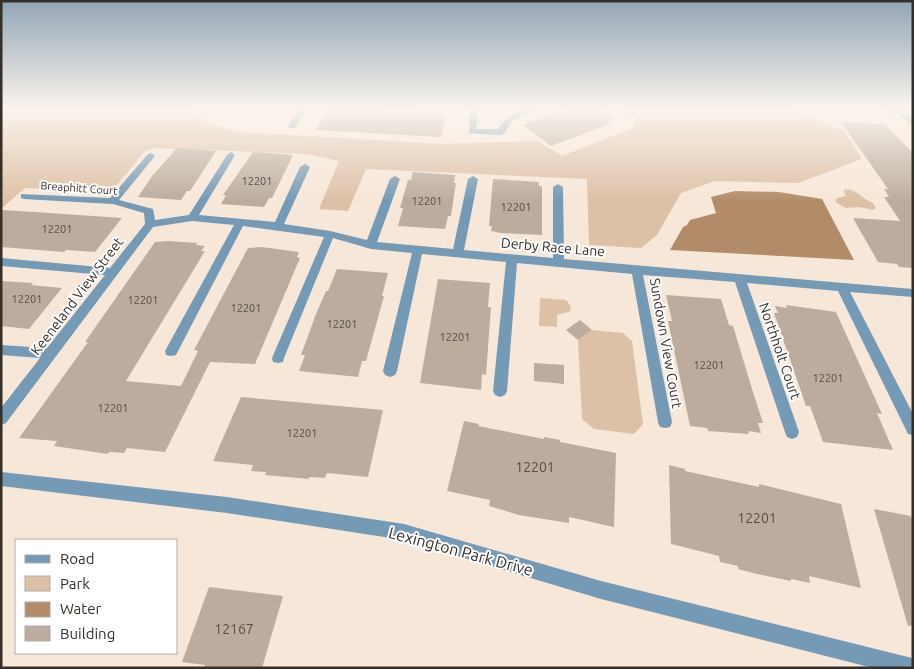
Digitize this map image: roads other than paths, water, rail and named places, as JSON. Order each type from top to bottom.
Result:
[{"type":"street","points":[[150,224],[192,218],[231,155]]},
{"type":"street","points":[[113,201],[151,156]]},
{"type":"street","points":[[278,226],[305,167]]},
{"type":"street","points":[[371,245],[395,179]]},
{"type":"street","points":[[458,253],[473,179]]},
{"type":"street","points":[[558,187],[559,262]]},
{"type":"street","name":"Breaphitt Court","points":[[24,196],[113,201],[148,211],[150,224]]},
{"type":"street","name":"Derby Race Lane","points":[[192,218],[278,226],[330,234],[371,245],[913,293]]},
{"type":"street","points":[[171,351],[240,223]]},
{"type":"street","name":"Keeneland View Street","points":[[1,419],[150,224]]},
{"type":"street","points":[[278,358],[330,234]]},
{"type":"street","points":[[390,371],[418,249]]},
{"type":"street","points":[[500,391],[512,258]]},
{"type":"street","points":[[1,262],[114,272]]},
{"type":"street","name":"Sundown View Court","points":[[637,270],[665,422]]},
{"type":"street","name":"Northholt Court","points":[[740,279],[792,432]]},
{"type":"street","points":[[842,287],[913,430]]},
{"type":"street","points":[[1,350],[51,354]]},
{"type":"street","name":"Lexington Park Drive","points":[[1,479],[227,505],[404,532],[601,590],[912,668]]},
{"type":"water","points":[[735,191],[779,192],[822,199],[854,260],[670,250],[683,227],[690,220],[716,213],[711,197]]}]
